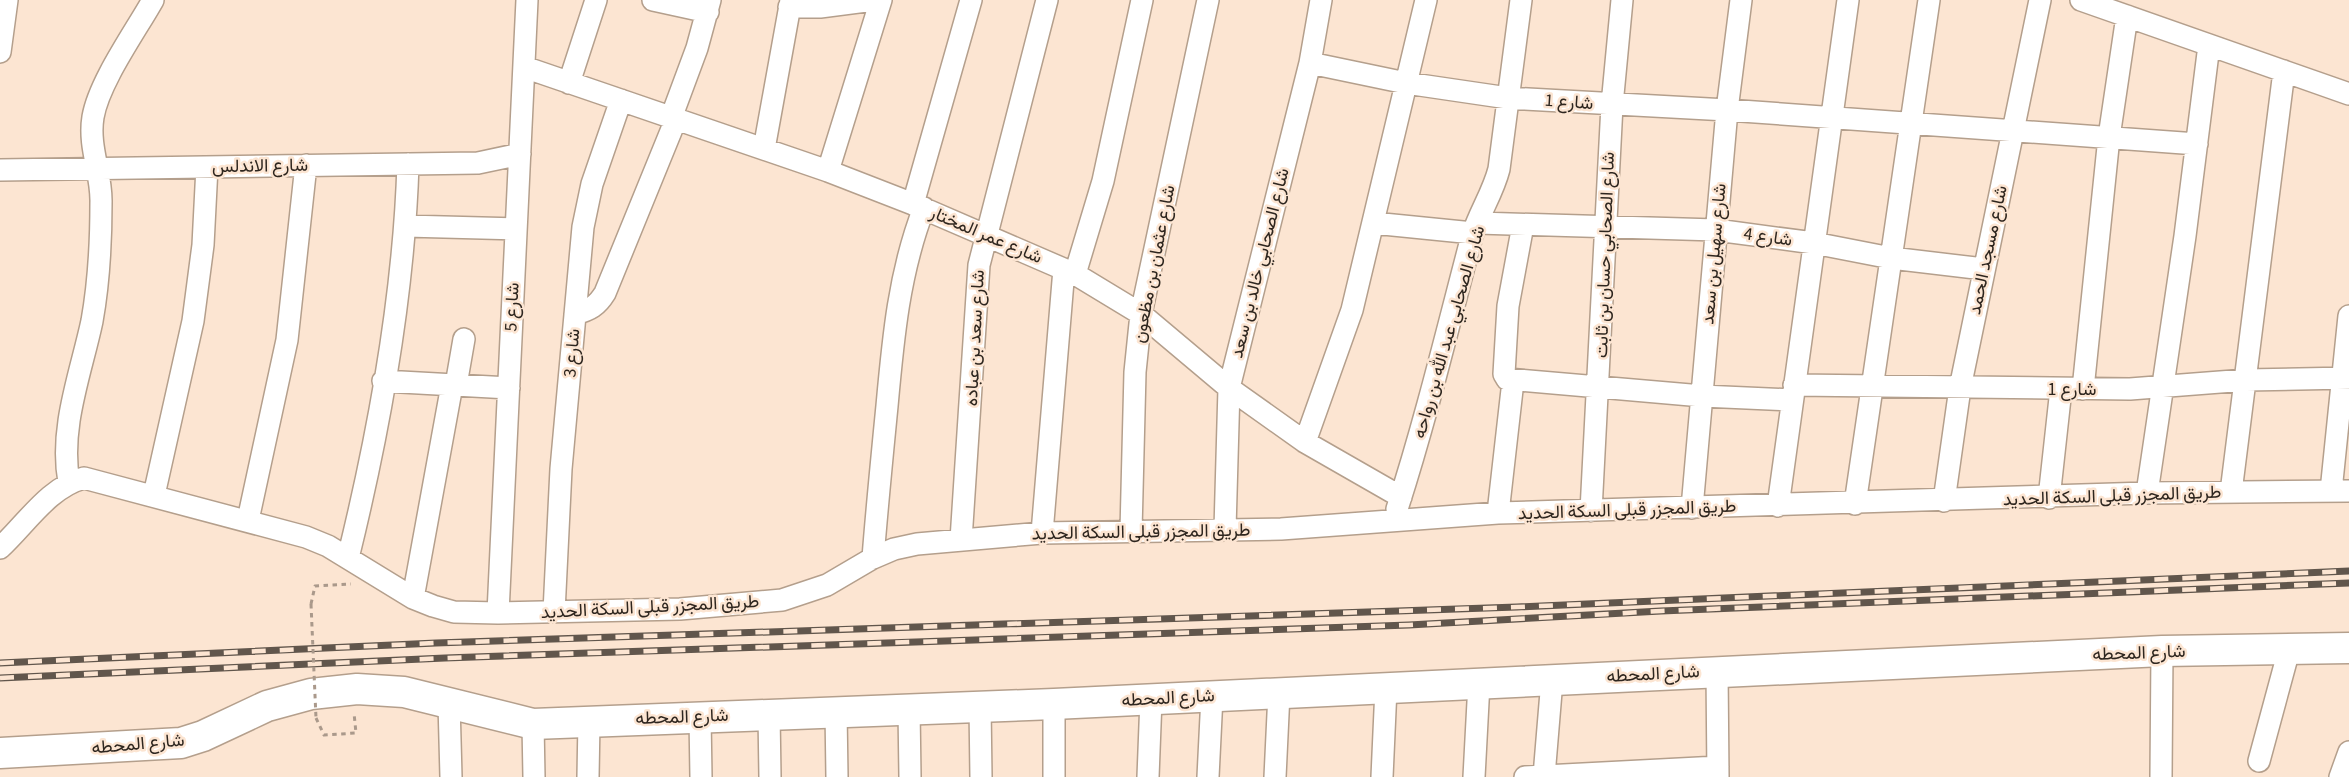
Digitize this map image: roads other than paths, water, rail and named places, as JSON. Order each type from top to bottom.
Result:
[{"type":"street","points":[[0,52],[7,0]]},
{"type":"street","points":[[0,548],[56,491],[69,482],[66,466],[67,435],[92,319],[98,272],[101,198],[92,143],[93,117],[100,92],[153,0]]},
{"type":"street","name":"شارع 5","points":[[498,613],[527,0]]},
{"type":"street","points":[[569,83],[596,0]]},
{"type":"street","points":[[575,314],[589,310],[599,303],[605,293],[674,118],[709,6],[653,0]]},
{"type":"street","points":[[764,149],[790,4],[820,7],[874,0]]},
{"type":"street","points":[[828,171],[880,0]]},
{"type":"street","points":[[873,558],[892,347],[901,286],[918,206],[971,0]]},
{"type":"street","name":"شارع سعد بن عباده","points":[[961,540],[979,265],[1047,0]]},
{"type":"street","points":[[1042,533],[1070,271],[1102,181],[1142,0]]},
{"type":"street","name":"شارع عثمان بن مظعون","points":[[1131,531],[1135,372],[1141,314],[1208,0]]},
{"type":"street","name":"شارع الصحابي خالد بن سعد","points":[[1225,529],[1229,388],[1310,63],[1322,0]]},
{"type":"street","points":[[1305,442],[1340,348],[1426,0]]},
{"type":"street","name":"شارع الصحابي عبد الله بن رواحه","points":[[1393,521],[1432,395],[1476,228],[1494,188],[1499,169],[1521,0]]},
{"type":"street","name":"شارع الصحابي حسان بن ثابت","points":[[1591,511],[1599,387],[1604,227],[1622,0]]},
{"type":"street","name":"شارع سهيل بن سعد","points":[[1692,508],[1727,110],[1741,0]]},
{"type":"street","points":[[1778,506],[1848,0]]},
{"type":"street","points":[[1855,504],[1929,0]]},
{"type":"street","name":"شارع مسجد الحمد","points":[[1944,501],[1960,388],[2040,0]]},
{"type":"street","points":[[2081,0],[2349,94]]},
{"type":"street","points":[[2083,389],[2109,137],[2127,16]]},
{"type":"street","points":[[2147,494],[2209,45]]},
{"type":"street","name":"شارع 1","points":[[1310,63],[1406,82],[1509,98],[1727,110],[2197,144]]},
{"type":"street","name":"شارع عمر المختار","points":[[524,67],[828,171],[918,206],[1070,271],[1141,314],[1229,388],[1305,442],[1401,497]]},
{"type":"street","points":[[2231,492],[2284,71]]},
{"type":"street","name":"شارع 3","points":[[554,612],[561,469],[583,227],[592,184],[621,100]]},
{"type":"street","name":"شارع الاندلس","points":[[0,170],[478,163],[520,154]]},
{"type":"street","points":[[348,558],[368,470],[384,381],[406,226],[408,164]]},
{"type":"street","points":[[248,520],[287,340],[306,165]]},
{"type":"street","points":[[154,495],[193,321],[203,245],[207,167]]},
{"type":"street","name":"شارع 4","points":[[1372,223],[1476,228],[1523,225],[1716,230],[1814,243],[1891,258],[1984,269]]},
{"type":"street","points":[[1498,513],[1513,381],[1504,374],[1507,327],[1523,225]]},
{"type":"street","points":[[406,226],[516,229]]},
{"type":"street","points":[[2340,491],[2349,316]]},
{"type":"street","points":[[413,598],[464,339]]},
{"type":"street","name":"شارع 1","points":[[1513,381],[1702,396],[1872,387],[2083,389],[2246,380],[2346,378]]},
{"type":"street","points":[[384,381],[508,388]]},
{"type":"street","points":[[2049,498],[2061,389]]},
{"type":"street","name":"طريق المجزر قبلى السكة الحديد","points":[[69,482],[84,478],[100,480],[306,537],[348,558],[413,598],[454,612],[498,613],[680,609],[782,600],[827,585],[873,558],[917,544],[1042,533],[1315,527],[1498,513],[2147,494],[2340,491]]},
{"type":"street","name":"شارع المحطه","points":[[0,753],[181,743],[203,736],[267,706],[322,693],[357,689],[404,692],[533,724],[1054,704],[2162,651],[2349,648]]},
{"type":"street","points":[[2259,761],[2289,650]]},
{"type":"street","points":[[2161,777],[2162,651]]},
{"type":"street","points":[[1552,680],[1535,776],[1718,772],[1718,671]]},
{"type":"street","points":[[1474,777],[1479,683]]},
{"type":"street","points":[[1382,777],[1386,688]]},
{"type":"street","points":[[1275,777],[1279,693]]},
{"type":"street","points":[[1208,777],[1212,696]]},
{"type":"street","points":[[1148,777],[1151,699]]},
{"type":"street","points":[[449,704],[451,777]]},
{"type":"street","points":[[1054,704],[1054,777]]},
{"type":"street","points":[[980,706],[981,777]]},
{"type":"street","points":[[909,709],[910,777]]},
{"type":"street","points":[[836,711],[837,777]]},
{"type":"street","points":[[769,714],[770,777]]},
{"type":"street","points":[[700,717],[701,777]]},
{"type":"street","points":[[588,777],[589,722]]},
{"type":"street","points":[[533,724],[534,777]]},
{"type":"street","points":[[2340,777],[2349,752]]},
{"type":"railway","points":[[0,663],[436,643],[1517,607],[2349,571]]},
{"type":"railway","points":[[0,678],[445,658],[1409,625],[1661,611],[2349,583]]}]
